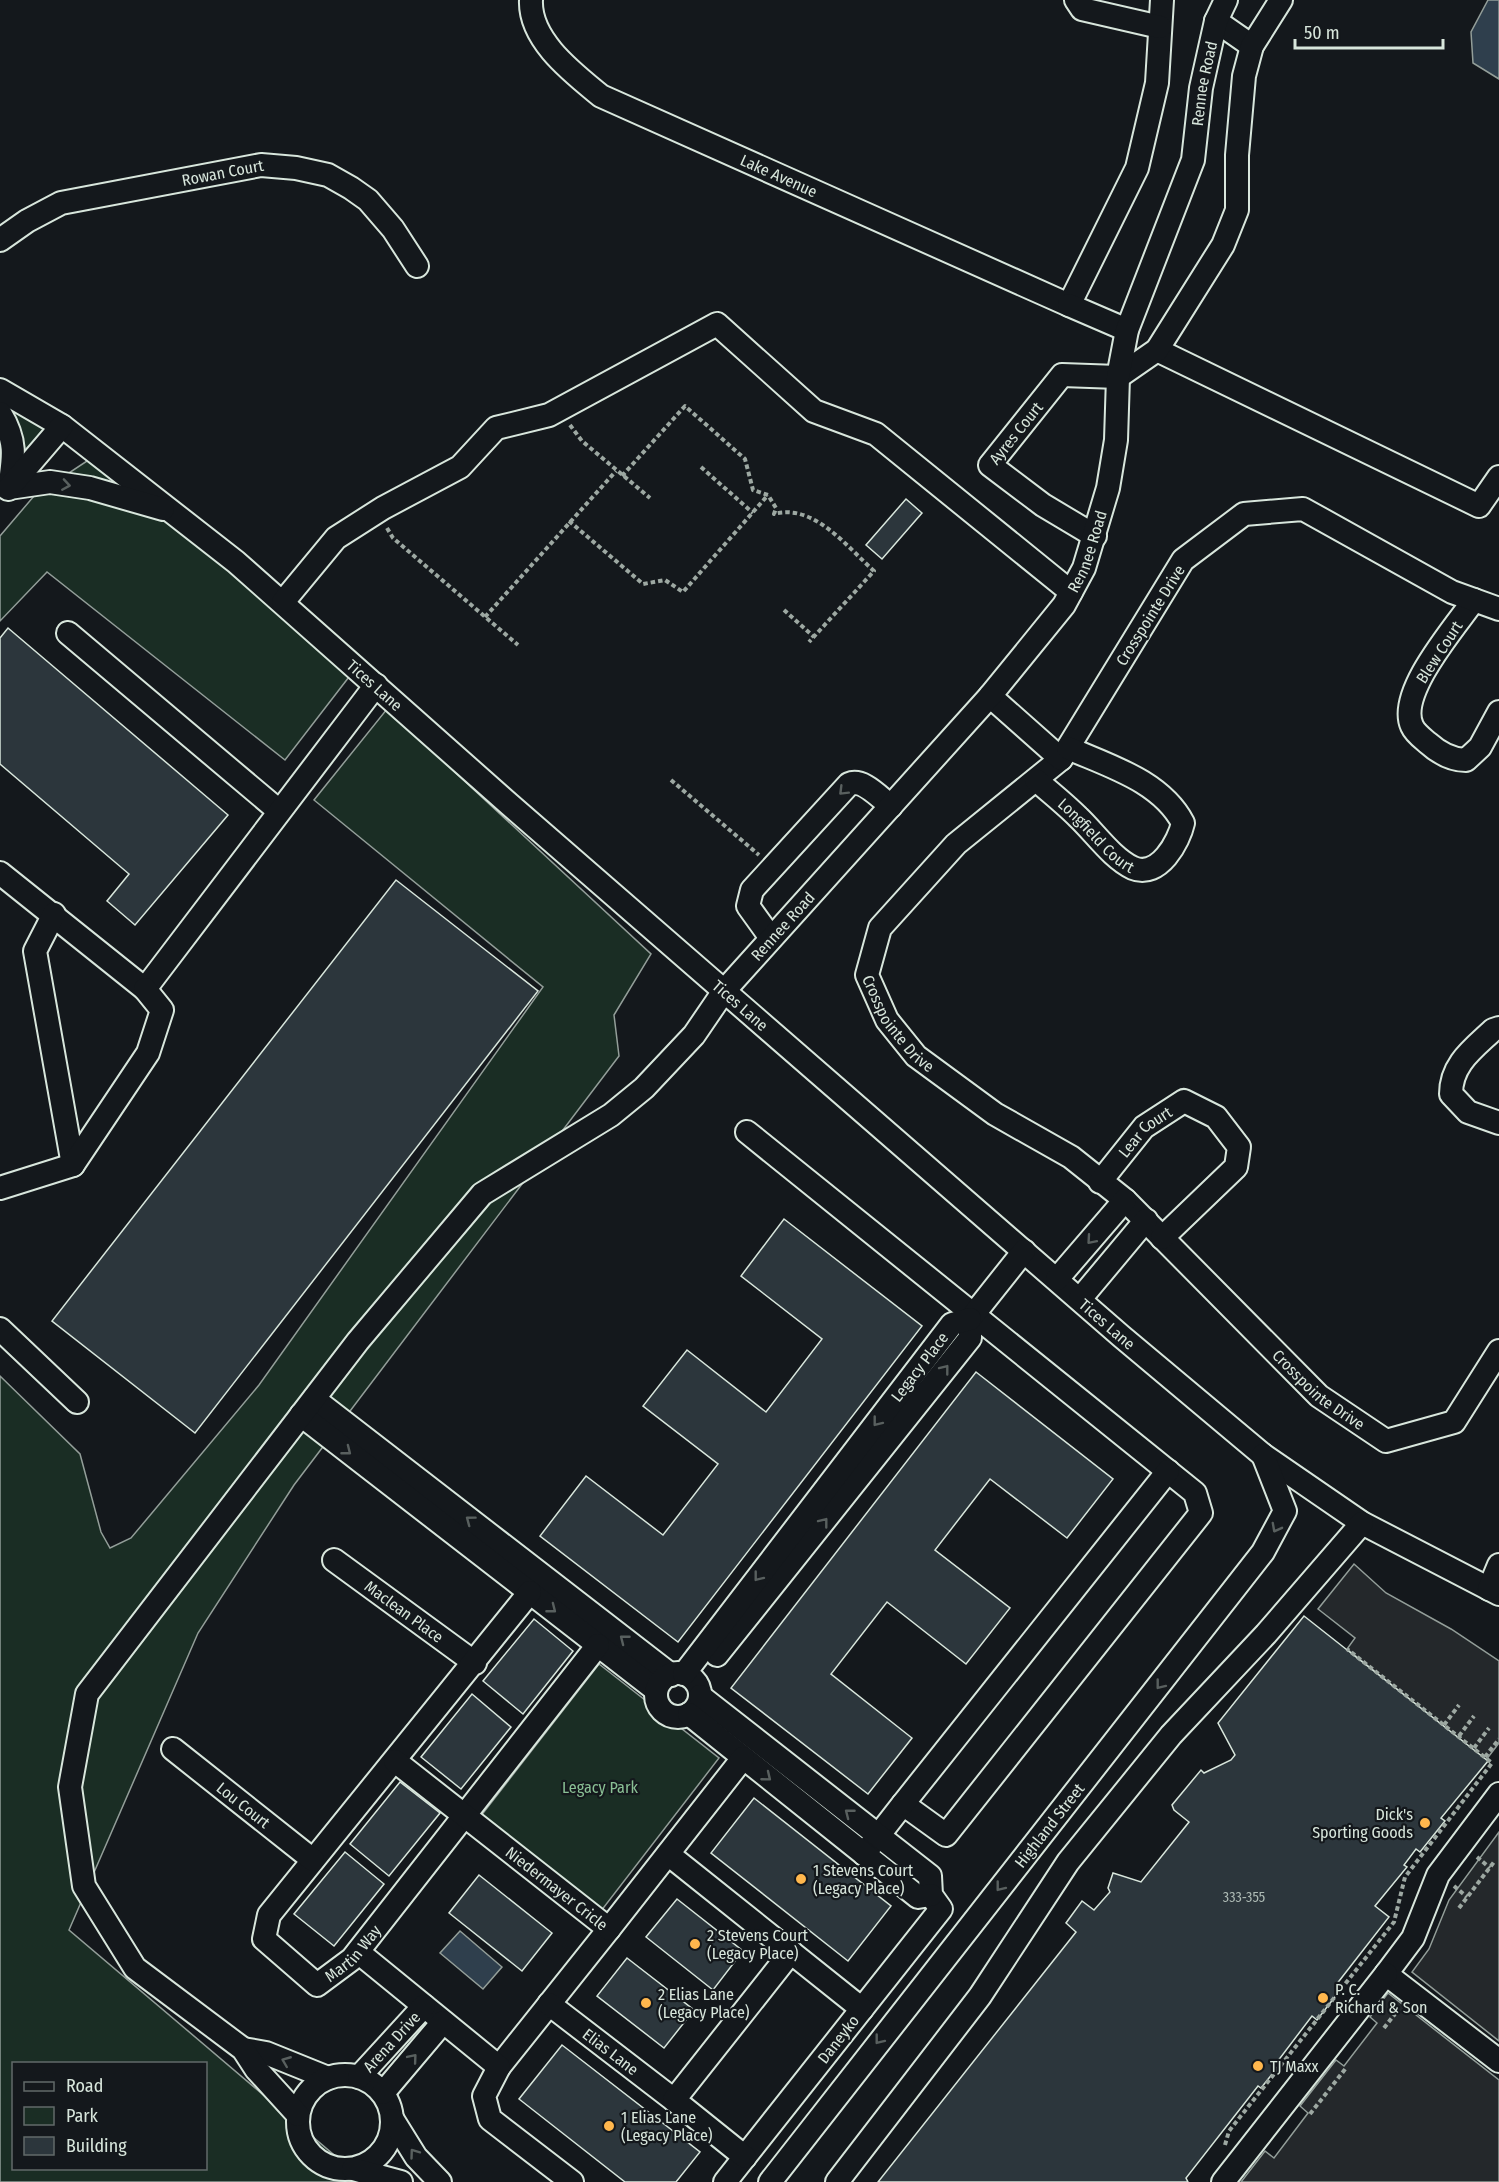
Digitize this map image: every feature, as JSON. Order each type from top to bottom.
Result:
[{"type":"street","name":"Lake Avenue","points":[[531,0],[540,33],[563,64],[601,96],[1127,330]]},
{"type":"street","points":[[1076,0],[1082,9],[1160,27]]},
{"type":"street","points":[[1069,305],[1137,168],[1157,83],[1162,0]]},
{"type":"street","name":"Rennee Road","points":[[243,2049],[135,1968],[84,1886],[69,1787],[87,1694],[358,1341],[482,1194],[620,1109],[644,1088],[694,1035],[724,991],[990,696],[1064,604],[1084,568],[1108,488],[1116,440],[1118,377],[1127,330],[1193,160],[1201,88],[1216,21],[1227,0]]},
{"type":"street","points":[[1118,377],[1157,350],[1223,245],[1238,210],[1237,155],[1244,76],[1252,46],[1281,0]]},
{"type":"street","points":[[1216,21],[1252,46]]},
{"type":"street","name":"Rowan Court","points":[[0,240],[27,221],[61,203],[261,165],[296,168],[328,175],[351,188],[368,200],[393,229],[417,266]]},
{"type":"street","points":[[283,602],[336,538],[383,507],[460,466],[496,428],[549,415],[717,324],[814,411],[876,434],[1071,592]]},
{"type":"street","points":[[1157,350],[1479,506],[1499,477]]},
{"type":"street","name":"Ayres Court","points":[[1095,536],[1042,505],[990,465],[1062,375],[1118,377]]},
{"type":"street","name":"Tices Lane","points":[[0,390],[62,426],[173,512],[283,602],[724,991],[1263,1455],[1362,1523],[1494,1592]]},
{"type":"street","points":[[0,413],[12,433],[14,459],[4,493]]},
{"type":"street","points":[[4,493],[62,426]]},
{"type":"street","points":[[4,493],[50,482],[90,488],[173,512]]},
{"type":"street","name":"Crosspointe Drive","points":[[1499,609],[1452,592],[1303,509],[1244,514],[1183,560],[1065,754],[956,844],[880,928],[867,975],[887,1020],[916,1056],[995,1114],[1071,1157],[1125,1200],[1319,1396],[1386,1441],[1454,1422],[1499,1351]]},
{"type":"street","name":"Blew Court","points":[[1474,600],[1423,673],[1415,688],[1409,717],[1416,733],[1432,747],[1459,760],[1466,760],[1480,747],[1499,712]]},
{"type":"street","points":[[68,633],[279,811]]},
{"type":"street","points":[[145,989],[376,686]]},
{"type":"street","points":[[990,696],[1065,754]]},
{"type":"street","name":"Longfield Court","points":[[1036,780],[1076,815],[1111,851],[1133,867],[1140,869],[1159,863],[1180,835],[1183,823],[1178,813],[1162,795],[1133,777],[1065,754]]},
{"type":"street","points":[[771,938],[755,919],[748,902],[752,890],[852,782],[862,784],[891,806]]},
{"type":"street","points":[[0,873],[145,989],[162,1010],[148,1053],[73,1165],[0,1188]]},
{"type":"street","points":[[54,914],[34,951],[73,1165]]},
{"type":"street","points":[[1499,1028],[1493,1030],[1460,1062],[1451,1084],[1450,1094],[1468,1112],[1499,1123]]},
{"type":"street","name":"Lear Court","points":[[1100,1182],[1144,1127],[1184,1101],[1216,1117],[1239,1147],[1236,1167],[1162,1238]]},
{"type":"street","points":[[747,1132],[972,1317],[1195,1492],[1201,1514],[946,1836],[903,1804]]},
{"type":"street","points":[[1057,1279],[1125,1200]]},
{"type":"street","points":[[1080,1299],[1146,1220]]},
{"type":"street","points":[[972,1317],[1024,1251]]},
{"type":"street","name":"Legacy Place","points":[[682,1688],[970,1338],[972,1317]]},
{"type":"street","points":[[0,1329],[77,1402]]},
{"type":"street","points":[[308,1407],[513,1566],[682,1688],[930,1876],[931,1895],[918,1897],[743,1758],[682,1688],[598,1645],[530,1592],[513,1566]]},
{"type":"street","name":"Highland Street","points":[[770,2182],[1263,1552],[1285,1511],[1263,1455]]},
{"type":"street","points":[[864,1854],[1168,1471]]},
{"type":"street","points":[[837,2182],[980,1996],[1068,1862],[1171,1735],[1266,1634],[1362,1523]]},
{"type":"street","name":"Maclean Place","points":[[334,1560],[475,1663]]},
{"type":"street","points":[[1494,1592],[1499,1565]]},
{"type":"street","name":"Martin Way","points":[[530,1592],[475,1663],[269,1915],[264,1939],[317,1985],[358,1952],[598,1645]]},
{"type":"street","name":"Lou Court","points":[[173,1749],[314,1860]]},
{"type":"street","points":[[609,1929],[743,1758]]},
{"type":"street","name":"Niedermayer Cricle","points":[[395,1761],[609,1929],[499,2067]]},
{"type":"street","points":[[1223,2182],[1413,1938],[1438,1875],[1499,1794]]},
{"type":"street","points":[[668,1854],[862,2009]]},
{"type":"street","name":"Daneyko","points":[[725,2182],[940,1909],[931,1895]]},
{"type":"street","points":[[358,1952],[499,2067],[484,2096],[490,2119],[572,2182]]},
{"type":"street","points":[[674,2100],[791,1952]]},
{"type":"street","points":[[1386,1974],[1499,2061]]},
{"type":"street","name":"Elias Lane","points":[[549,2004],[745,2157]]},
{"type":"street","name":"Arena Drive","points":[[359,2077],[424,2007]]},
{"type":"street","name":"Arena Drive","points":[[383,2093],[443,2022]]},
{"type":"street","points":[[243,2049],[266,2053],[328,2078]]},
{"type":"street","points":[[243,2049],[256,2069],[298,2115]]},
{"type":"street","points":[[401,2182],[391,2177],[331,2166],[312,2156],[303,2144],[298,2130],[298,2115],[308,2092],[328,2078],[344,2074],[372,2083],[383,2093],[393,2120],[416,2157],[440,2182]]},
{"type":"street","points":[[352,2169],[377,2157],[391,2133],[393,2120]]},
{"type":"path","points":[[622,476],[685,406],[745,459],[753,490],[768,495],[776,508],[774,514],[790,511],[805,514],[818,521],[874,571],[809,642]]},
{"type":"path","points":[[559,410],[582,441],[650,498]]},
{"type":"path","points":[[701,467],[753,513]]},
{"type":"path","points":[[485,617],[615,471]]},
{"type":"path","points":[[569,521],[643,584],[665,580],[683,592],[768,495]]},
{"type":"path","points":[[383,507],[384,523],[393,538],[518,645]]},
{"type":"path","points":[[784,610],[814,637]]},
{"type":"path","points":[[671,780],[774,867]]},
{"type":"path","points":[[1224,2149],[1229,2131],[1394,1922],[1406,1877],[1492,1763],[1347,1649]]},
{"type":"path","points":[[1444,1725],[1460,1705]]},
{"type":"path","points":[[1459,1737],[1474,1716]]},
{"type":"path","points":[[1474,1748],[1490,1728]]},
{"type":"path","points":[[1485,1757],[1499,1739]]},
{"type":"path","points":[[1473,1857],[1490,1868]]},
{"type":"path","points":[[1459,1908],[1494,1862]]},
{"type":"path","points":[[1384,2028],[1402,2004]]},
{"type":"path","points":[[1310,2114],[1346,2068]]},
{"type":"green space","points":[[0,390],[62,426],[0,498]]},
{"type":"green space","points":[[93,457],[352,673],[285,760],[47,572],[0,621],[0,536],[34,496]]},
{"type":"green space","points":[[387,709],[651,954],[614,1015],[619,1056],[294,1485],[198,1633],[69,1930],[366,2182],[0,2182],[0,1376],[80,1454],[101,1532],[110,1548],[131,1538],[259,1385],[543,987],[314,800]]},
{"type":"green space","name":"Legacy Park","points":[[599,1664],[719,1758],[601,1911],[480,1817]]},
{"type":"shaded area","points":[[1354,1564],[1386,1593],[1451,1629],[1499,1661],[1499,1743],[1486,1760],[1347,1649],[1355,1638],[1318,1609]]},
{"type":"shaded area","points":[[1499,1832],[1499,2041],[1412,1972],[1429,1949],[1449,1900]]},
{"type":"shaded area","points":[[1388,1993],[1499,2080],[1499,2182],[1241,2182],[1265,2151],[1274,2158],[1308,2113],[1300,2106],[1336,2060],[1344,2066],[1377,2023],[1370,2017]]},
{"type":"water","points":[[1488,0],[1499,0],[1499,79],[1473,63],[1471,32]]},
{"type":"water","points":[[460,1931],[502,1967],[483,1989],[440,1953]]},
{"type":"building","points":[[906,499],[922,513],[882,559],[866,545]]},
{"type":"building","points":[[8,628],[228,815],[135,925],[107,901],[129,874],[0,764],[0,638]]},
{"type":"building","points":[[396,880],[538,991],[195,1433],[52,1321]]},
{"type":"building","points":[[784,1219],[922,1326],[678,1642],[540,1536],[586,1476],[663,1535],[718,1464],[643,1406],[687,1350],[766,1412],[822,1339],[741,1276]]},
{"type":"building","points":[[976,1372],[1113,1479],[1067,1538],[990,1479],[935,1550],[1010,1608],[966,1664],[887,1602],[831,1674],[912,1738],[868,1794],[731,1688]]},
{"type":"building","points":[[1304,1616],[1488,1761],[1441,1818],[1445,1821],[1420,1852],[1416,1849],[1404,1865],[1407,1867],[1375,1906],[1389,1917],[1336,1985],[1341,1989],[1317,2020],[1312,2016],[1274,2066],[1277,2068],[1261,2088],[1258,2086],[1186,2178],[1188,2182],[878,2182],[1076,1932],[1066,1923],[1082,1901],[1094,1910],[1110,1892],[1108,1888],[1113,1873],[1141,1882],[1189,1822],[1174,1810],[1172,1805],[1201,1770],[1204,1773],[1231,1760],[1235,1755],[1218,1723]]},
{"type":"building","points":[[534,1619],[573,1651],[523,1714],[483,1681]]},
{"type":"building","points":[[472,1694],[511,1727],[461,1789],[421,1757]]},
{"type":"building","points":[[400,1782],[440,1813],[389,1876],[350,1844]]},
{"type":"building","name":"1 Stevens Court (Legacy Place)","points":[[754,1798],[891,1906],[848,1961],[711,1853]]},
{"type":"building","points":[[345,1852],[384,1884],[334,1946],[294,1914]]},
{"type":"building","points":[[479,1875],[552,1933],[522,1971],[449,1913]]},
{"type":"building","name":"2 Stevens Court (Legacy Place)","points":[[677,1899],[743,1951],[713,1990],[646,1937]]},
{"type":"building","name":"2 Elias Lane (Legacy Place)","points":[[627,1958],[694,2010],[664,2048],[597,1996]]},
{"type":"building","name":"1 Elias Lane (Legacy Place)","points":[[562,2045],[700,2152],[676,2182],[625,2182],[519,2099]]},
{"type":"place","name":"Dick's Sporting Goods","points":[[1425,1823]]},
{"type":"place","name":"1 Stevens Court (Legacy Place)","points":[[801,1879]]},
{"type":"place","name":"2 Stevens Court (Legacy Place)","points":[[695,1944]]},
{"type":"place","name":"P. C. Richard & Son","points":[[1323,1998]]},
{"type":"place","name":"2 Elias Lane (Legacy Place)","points":[[646,2003]]},
{"type":"place","name":"TJ Maxx","points":[[1258,2066]]},
{"type":"place","name":"1 Elias Lane (Legacy Place)","points":[[609,2126]]}]
